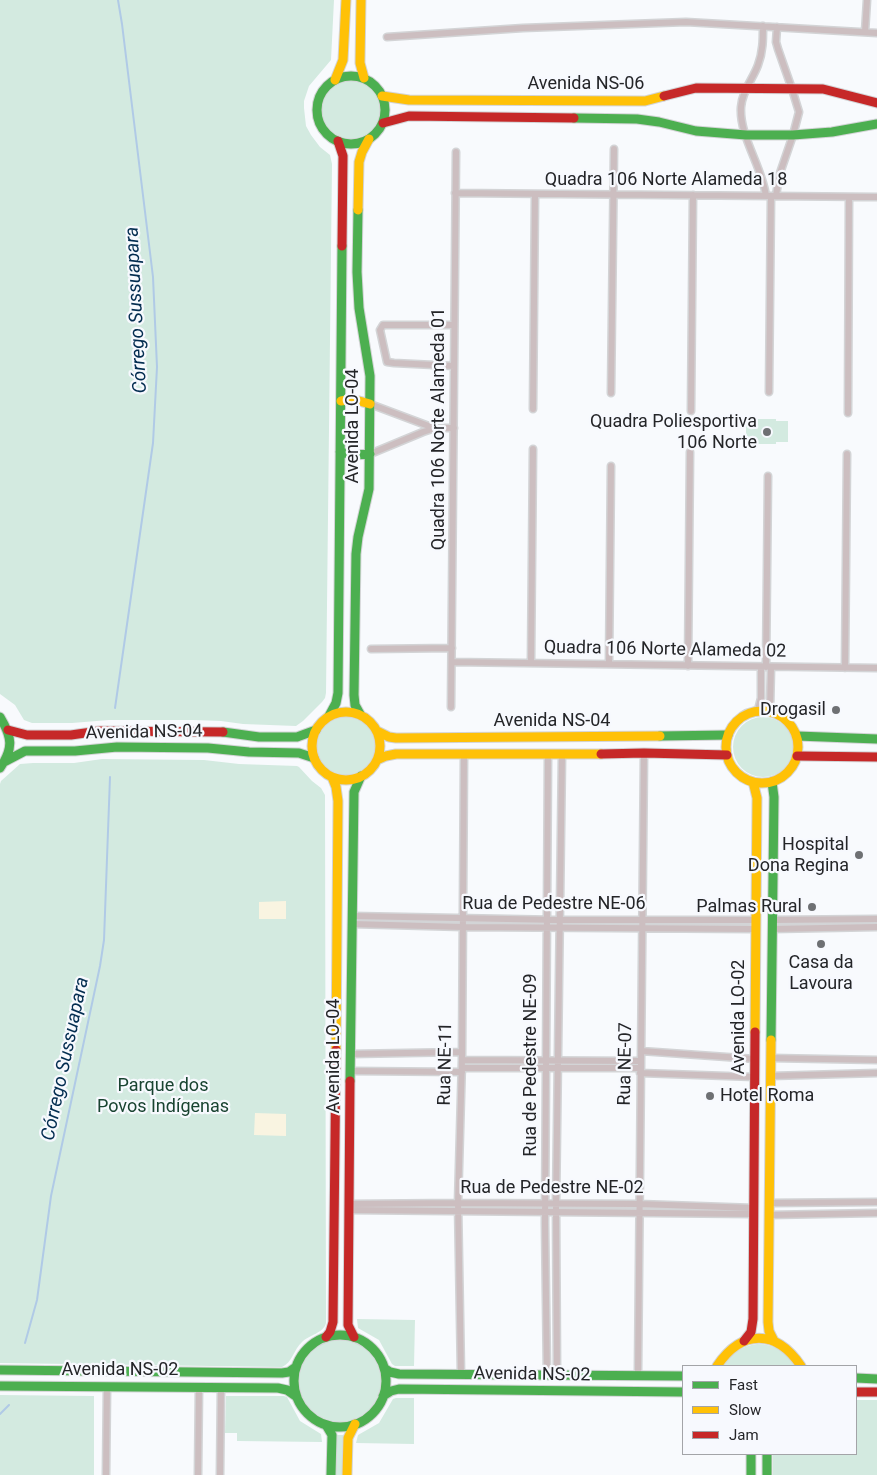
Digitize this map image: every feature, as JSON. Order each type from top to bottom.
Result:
[{"type":"street","points":[[335,80],[342,67],[343,60],[346,0]]},
{"type":"street","points":[[361,0],[360,63],[364,78]]},
{"type":"street","points":[[865,32],[867,0]]},
{"type":"street","points":[[387,37],[522,28],[686,22],[877,33]]},
{"type":"street","points":[[763,26],[762,51],[758,66],[746,88],[741,106],[742,122],[746,135],[771,196]]},
{"type":"street","points":[[769,392],[771,196],[794,135],[799,112],[778,49],[777,27]]},
{"type":"street","points":[[350,76],[364,78],[373,83],[382,96],[385,110],[383,123],[376,134],[361,143],[352,144],[338,141],[324,131],[318,120],[318,102],[323,91],[335,80],[350,76]]},
{"type":"street","name":"Avenida NS-06","points":[[382,96],[409,100],[645,102],[696,88],[823,89],[877,103]]},
{"type":"street","name":"Avenida NS-06","points":[[383,123],[409,116],[637,118],[696,131],[746,135],[794,135],[832,132],[877,124]]},
{"type":"street","name":"Avenida LO-04","points":[[360,714],[355,705],[354,697],[356,554],[368,496],[370,404],[369,360],[360,316],[358,273],[359,162],[369,139]]},
{"type":"street","name":"Avenida LO-04","points":[[329,716],[336,704],[338,693],[343,156],[338,141]]},
{"type":"street","points":[[611,393],[614,149]]},
{"type":"street","name":"Quadra 106 Norte Alameda 01","points":[[452,706],[456,152]]},
{"type":"street","name":"Quadra 106 Norte Alameda 18","points":[[455,193],[877,197]]},
{"type":"street","points":[[533,409],[535,194]]},
{"type":"street","points":[[691,411],[693,195]]},
{"type":"street","points":[[848,413],[849,197]]},
{"type":"street","points":[[454,325],[383,326],[380,330],[387,362],[454,366]]},
{"type":"street","points":[[341,401],[344,399],[354,399],[435,428],[454,428]]},
{"type":"street","points":[[340,452],[354,456],[370,454],[435,428]]},
{"type":"street","points":[[531,663],[533,449]]},
{"type":"street","points":[[688,666],[690,452]]},
{"type":"street","points":[[845,668],[847,454]]},
{"type":"street","points":[[609,664],[611,466]]},
{"type":"street","points":[[768,476],[766,667],[770,710]]},
{"type":"street","points":[[371,649],[452,648]]},
{"type":"street","name":"Quadra 106 Norte Alameda 02","points":[[452,662],[877,668]]},
{"type":"street","points":[[758,710],[766,667]]},
{"type":"street","points":[[758,710],[770,710],[787,720],[797,736],[797,756],[788,773],[772,782],[753,782],[733,769],[727,755],[728,735],[736,723],[743,717],[758,710]]},
{"type":"street","points":[[360,714],[346,711],[336,713],[321,722],[316,730],[312,744],[314,758],[322,770],[332,777],[348,780],[362,776],[370,771],[377,760],[380,746],[377,731]]},
{"type":"street","name":"Avenida NS-04","points":[[360,714],[369,720],[377,731],[396,738],[728,735]]},
{"type":"street","points":[[0,717],[8,730],[10,738],[10,750],[3,764]]},
{"type":"street","name":"Avenida NS-04","points":[[8,730],[27,735],[71,735],[99,731],[128,731],[220,732],[259,737],[297,737],[316,730]]},
{"type":"street","points":[[797,736],[877,739]]},
{"type":"street","name":"Avenida NS-04","points":[[3,764],[25,751],[75,751],[117,747],[208,748],[249,752],[295,753],[314,758]]},
{"type":"street","name":"Avenida NS-04","points":[[377,760],[392,754],[562,755],[644,753],[727,755]]},
{"type":"street","name":"Rua NE-07","points":[[638,1376],[640,1067],[644,919],[644,753]]},
{"type":"street","name":"Rua NE-11","points":[[461,1374],[458,1203],[462,1067],[464,754]]},
{"type":"street","name":"Rua de Pedestre NE-09","points":[[547,1375],[545,1204],[548,755]]},
{"type":"street","name":"Rua de Pedestre NE-09","points":[[557,1375],[557,1064],[562,755]]},
{"type":"street","points":[[797,756],[877,758]]},
{"type":"street","name":"Avenida LO-04","points":[[354,1337],[348,1325],[352,920],[354,792],[362,776]]},
{"type":"street","name":"Avenida LO-04","points":[[326,1337],[330,1332],[333,1322],[338,802],[336,787],[332,777]]},
{"type":"street","name":"Avenida LO-02","points":[[744,1341],[750,1334],[752,1323],[757,797],[753,782]]},
{"type":"street","name":"Avenida LO-02","points":[[772,782],[774,797],[768,1327],[774,1341]]},
{"type":"street","name":"Rua de Pedestre NE-06","points":[[352,920],[547,919],[559,924],[643,928],[756,925]]},
{"type":"street","name":"Rua de Pedestre NE-06","points":[[352,920],[463,927],[547,927],[559,924],[644,919],[756,925]]},
{"type":"street","points":[[772,925],[877,919]]},
{"type":"street","points":[[772,925],[877,927]]},
{"type":"street","points":[[641,1051],[755,1059]]},
{"type":"street","points":[[351,1054],[462,1052]]},
{"type":"street","points":[[771,1058],[877,1060]]},
{"type":"street","points":[[351,1071],[557,1064],[640,1067],[755,1077]]},
{"type":"street","points":[[771,1076],[877,1073]]},
{"type":"street","points":[[769,1204],[877,1202]]},
{"type":"street","name":"Rua de Pedestre NE-02","points":[[350,1207],[458,1203],[639,1204],[753,1211]]},
{"type":"street","name":"Rua de Pedestre NE-02","points":[[350,1207],[458,1211],[639,1213],[753,1211]]},
{"type":"street","points":[[769,1215],[877,1213]]},
{"type":"street","points":[[343,1335],[354,1337],[371,1346],[378,1355],[384,1368],[386,1382],[383,1396],[373,1413],[365,1420],[339,1427],[326,1425],[308,1414],[302,1407],[297,1397],[294,1382],[296,1367],[301,1356],[317,1341],[326,1337],[343,1335]]},
{"type":"street","points":[[718,1365],[726,1352],[734,1346],[744,1341],[758,1338],[774,1341],[790,1350],[800,1365]]},
{"type":"street","name":"Avenida NS-02","points":[[0,1370],[282,1373],[289,1372],[296,1367]]},
{"type":"street","name":"Avenida NS-02","points":[[384,1368],[399,1374],[682,1376]]},
{"type":"street","points":[[857,1378],[877,1379]]},
{"type":"street","name":"Avenida NS-02","points":[[0,1386],[278,1388],[288,1390],[297,1397]]},
{"type":"street","points":[[106,1475],[107,1387]]},
{"type":"street","points":[[198,1475],[199,1387]]},
{"type":"street","points":[[220,1475],[221,1388]]},
{"type":"street","name":"Avenida NS-02","points":[[383,1396],[399,1389],[682,1392]]},
{"type":"street","points":[[857,1392],[877,1392]]},
{"type":"street","points":[[347,1475],[348,1438],[355,1424]]},
{"type":"street","points":[[326,1425],[332,1436],[331,1475]]},
{"type":"street","points":[[750,1475],[751,1455]]},
{"type":"street","points":[[767,1455],[767,1475]]},
{"type":"green space","points":[[0,0],[334,0],[331,60],[309,86],[304,101],[306,126],[320,147],[330,155],[332,164],[326,693],[322,702],[296,726],[193,720],[109,720],[72,723],[32,723],[24,720],[15,705],[0,694]]},
{"type":"green space","points":[[351,80],[367,85],[372,89],[376,94],[381,110],[376,126],[372,131],[367,135],[351,140],[335,135],[330,131],[326,126],[321,110],[326,94],[330,89],[335,85]]},
{"type":"green space","name":"Quadra Poliesportiva 106 Norte","points":[[757,419],[788,421],[788,442],[757,444],[756,442],[746,442],[746,421],[756,421]]},
{"type":"green space","points":[[340,717],[352,717],[367,725],[375,740],[375,752],[367,767],[352,775],[340,775],[325,767],[317,752],[317,740],[325,725]]},
{"type":"green space","points":[[763,717],[779,722],[784,726],[788,731],[793,747],[788,763],[784,768],[779,772],[763,777],[747,772],[742,768],[738,763],[733,747],[738,731],[742,726],[747,722]]},
{"type":"green space","name":"Parque dos Povos Indígenas","points":[[102,759],[204,760],[239,764],[297,766],[321,788],[325,795],[326,1323],[319,1332],[302,1342],[288,1362],[282,1367],[0,1363],[0,784],[20,764],[74,763]]},
{"type":"green space","points":[[357,1319],[415,1320],[414,1366],[395,1366],[392,1364],[379,1340],[358,1328]]},
{"type":"green space","points":[[340,1340],[356,1343],[369,1352],[378,1365],[381,1381],[378,1397],[369,1410],[356,1419],[340,1422],[324,1419],[311,1410],[302,1397],[299,1381],[302,1365],[311,1352],[324,1343]]},
{"type":"green space","points":[[763,1344],[775,1347],[795,1365],[724,1365],[737,1351],[746,1346]]},
{"type":"green space","points":[[0,1395],[94,1396],[94,1475],[0,1475]]},
{"type":"green space","points":[[226,1396],[287,1397],[300,1421],[321,1434],[322,1442],[237,1441],[237,1433],[225,1433]]},
{"type":"green space","points":[[414,1398],[414,1444],[356,1443],[358,1435],[379,1423],[393,1399]]},
{"type":"green space","points":[[857,1400],[877,1400],[877,1475],[773,1475],[773,1455],[857,1455]]},
{"type":"green space","points":[[336,1435],[343,1435],[342,1475],[336,1475]]},
{"type":"sand","points":[[286,901],[286,919],[259,919],[259,902]]},
{"type":"sand","points":[[255,1113],[286,1114],[286,1136],[254,1135]]},
{"type":"waterway","name":"Córrego Sussuapara","points":[[115,708],[153,443],[157,367],[153,277],[118,0]]},
{"type":"waterway","name":"Córrego Sussuapara","points":[[25,1343],[37,1300],[51,1196],[104,940],[110,777]]},
{"type":"waterway","name":"Córrego Sussuapara","points":[[0,1414],[9,1405]]},
{"type":"traffic: fast","points":[[358,76],[370,82],[379,91],[385,103],[385,110],[383,123],[375,134],[358,144],[344,144],[327,134],[319,123],[317,103],[327,86],[338,78],[358,76]]},
{"type":"traffic: fast","points":[[574,118],[637,119],[696,131],[746,135],[793,135],[832,132],[877,124]]},
{"type":"traffic: fast","points":[[358,210],[357,272],[359,308],[370,376],[369,489],[356,554],[354,695],[355,705],[360,714]]},
{"type":"traffic: fast","points":[[329,716],[336,703],[338,693],[342,246]]},
{"type":"traffic: fast","points":[[340,452],[354,455],[370,454]]},
{"type":"traffic: fast","points":[[0,717],[10,742],[8,754],[0,768]]},
{"type":"traffic: fast","points":[[223,732],[259,737],[297,737],[316,730]]},
{"type":"traffic: fast","points":[[660,736],[728,735]]},
{"type":"traffic: fast","points":[[797,736],[877,739]]},
{"type":"traffic: fast","points":[[6,761],[25,751],[75,751],[117,747],[208,748],[249,752],[299,753],[314,758]]},
{"type":"traffic: fast","points":[[350,1081],[354,792],[361,776]]},
{"type":"traffic: fast","points":[[771,1040],[774,797],[772,782]]},
{"type":"traffic: fast","points":[[340,1335],[358,1339],[373,1348],[382,1363],[386,1381],[382,1399],[373,1414],[358,1423],[340,1427],[322,1423],[307,1414],[298,1399],[294,1381],[298,1363],[307,1348],[322,1339],[340,1335]]},
{"type":"traffic: fast","points":[[0,1370],[282,1373],[289,1372],[296,1367]]},
{"type":"traffic: fast","points":[[384,1368],[399,1374],[682,1376]]},
{"type":"traffic: fast","points":[[857,1378],[877,1379]]},
{"type":"traffic: fast","points":[[0,1386],[278,1388],[287,1390],[297,1397]]},
{"type":"traffic: fast","points":[[383,1396],[399,1389],[682,1392]]},
{"type":"traffic: fast","points":[[326,1425],[332,1435],[331,1475]]},
{"type":"traffic: fast","points":[[751,1455],[751,1475]]},
{"type":"traffic: fast","points":[[767,1455],[767,1475]]},
{"type":"traffic: slow","points":[[335,80],[343,60],[346,0]]},
{"type":"traffic: slow","points":[[361,0],[360,63],[364,78]]},
{"type":"traffic: slow","points":[[382,96],[409,100],[645,101],[664,96]]},
{"type":"traffic: slow","points":[[358,210],[359,162],[369,139]]},
{"type":"traffic: slow","points":[[341,401],[352,399],[370,404]]},
{"type":"traffic: slow","points":[[762,711],[782,717],[792,727],[798,747],[792,767],[782,777],[762,783],[742,777],[732,767],[726,747],[732,727],[742,717],[762,711]]},
{"type":"traffic: slow","points":[[339,712],[353,712],[365,717],[375,727],[380,739],[380,746],[380,753],[375,765],[365,775],[353,780],[339,780],[327,775],[317,765],[312,753],[312,739],[317,727],[327,717],[339,712]]},
{"type":"traffic: slow","points":[[377,731],[396,738],[660,736]]},
{"type":"traffic: slow","points":[[377,760],[396,754],[601,754]]},
{"type":"traffic: slow","points":[[332,777],[338,801],[336,1050]]},
{"type":"traffic: slow","points":[[753,782],[757,798],[755,1032]]},
{"type":"traffic: slow","points":[[771,1040],[768,1322],[769,1331],[774,1341]]},
{"type":"traffic: slow","points":[[718,1365],[737,1345],[759,1338],[781,1345],[800,1365]]},
{"type":"traffic: slow","points":[[347,1475],[348,1438],[355,1424]]},
{"type":"traffic: jam","points":[[664,96],[696,88],[823,89],[877,103]]},
{"type":"traffic: jam","points":[[383,123],[409,116],[574,118]]},
{"type":"traffic: jam","points":[[338,141],[343,156],[342,246]]},
{"type":"traffic: jam","points":[[8,730],[27,735],[71,735],[99,731],[223,732]]},
{"type":"traffic: jam","points":[[601,754],[727,755]]},
{"type":"traffic: jam","points":[[797,756],[877,757]]},
{"type":"traffic: jam","points":[[744,1341],[751,1332],[753,1319],[755,1032]]},
{"type":"traffic: jam","points":[[326,1337],[330,1332],[333,1322],[336,1050]]},
{"type":"traffic: jam","points":[[350,1081],[348,1325],[354,1337]]},
{"type":"traffic: jam","points":[[857,1392],[877,1392]]},
{"type":"place","name":"Quadra Poliesportiva 106 Norte","points":[[767,432]]},
{"type":"place","name":"Drogasil","points":[[836,710]]},
{"type":"place","name":"Hospital Dona Regina","points":[[859,855]]},
{"type":"place","name":"Palmas Rural","points":[[812,907]]},
{"type":"place","name":"Casa da Lavoura","points":[[821,944]]},
{"type":"place","name":"Hotel Roma","points":[[710,1096]]}]
